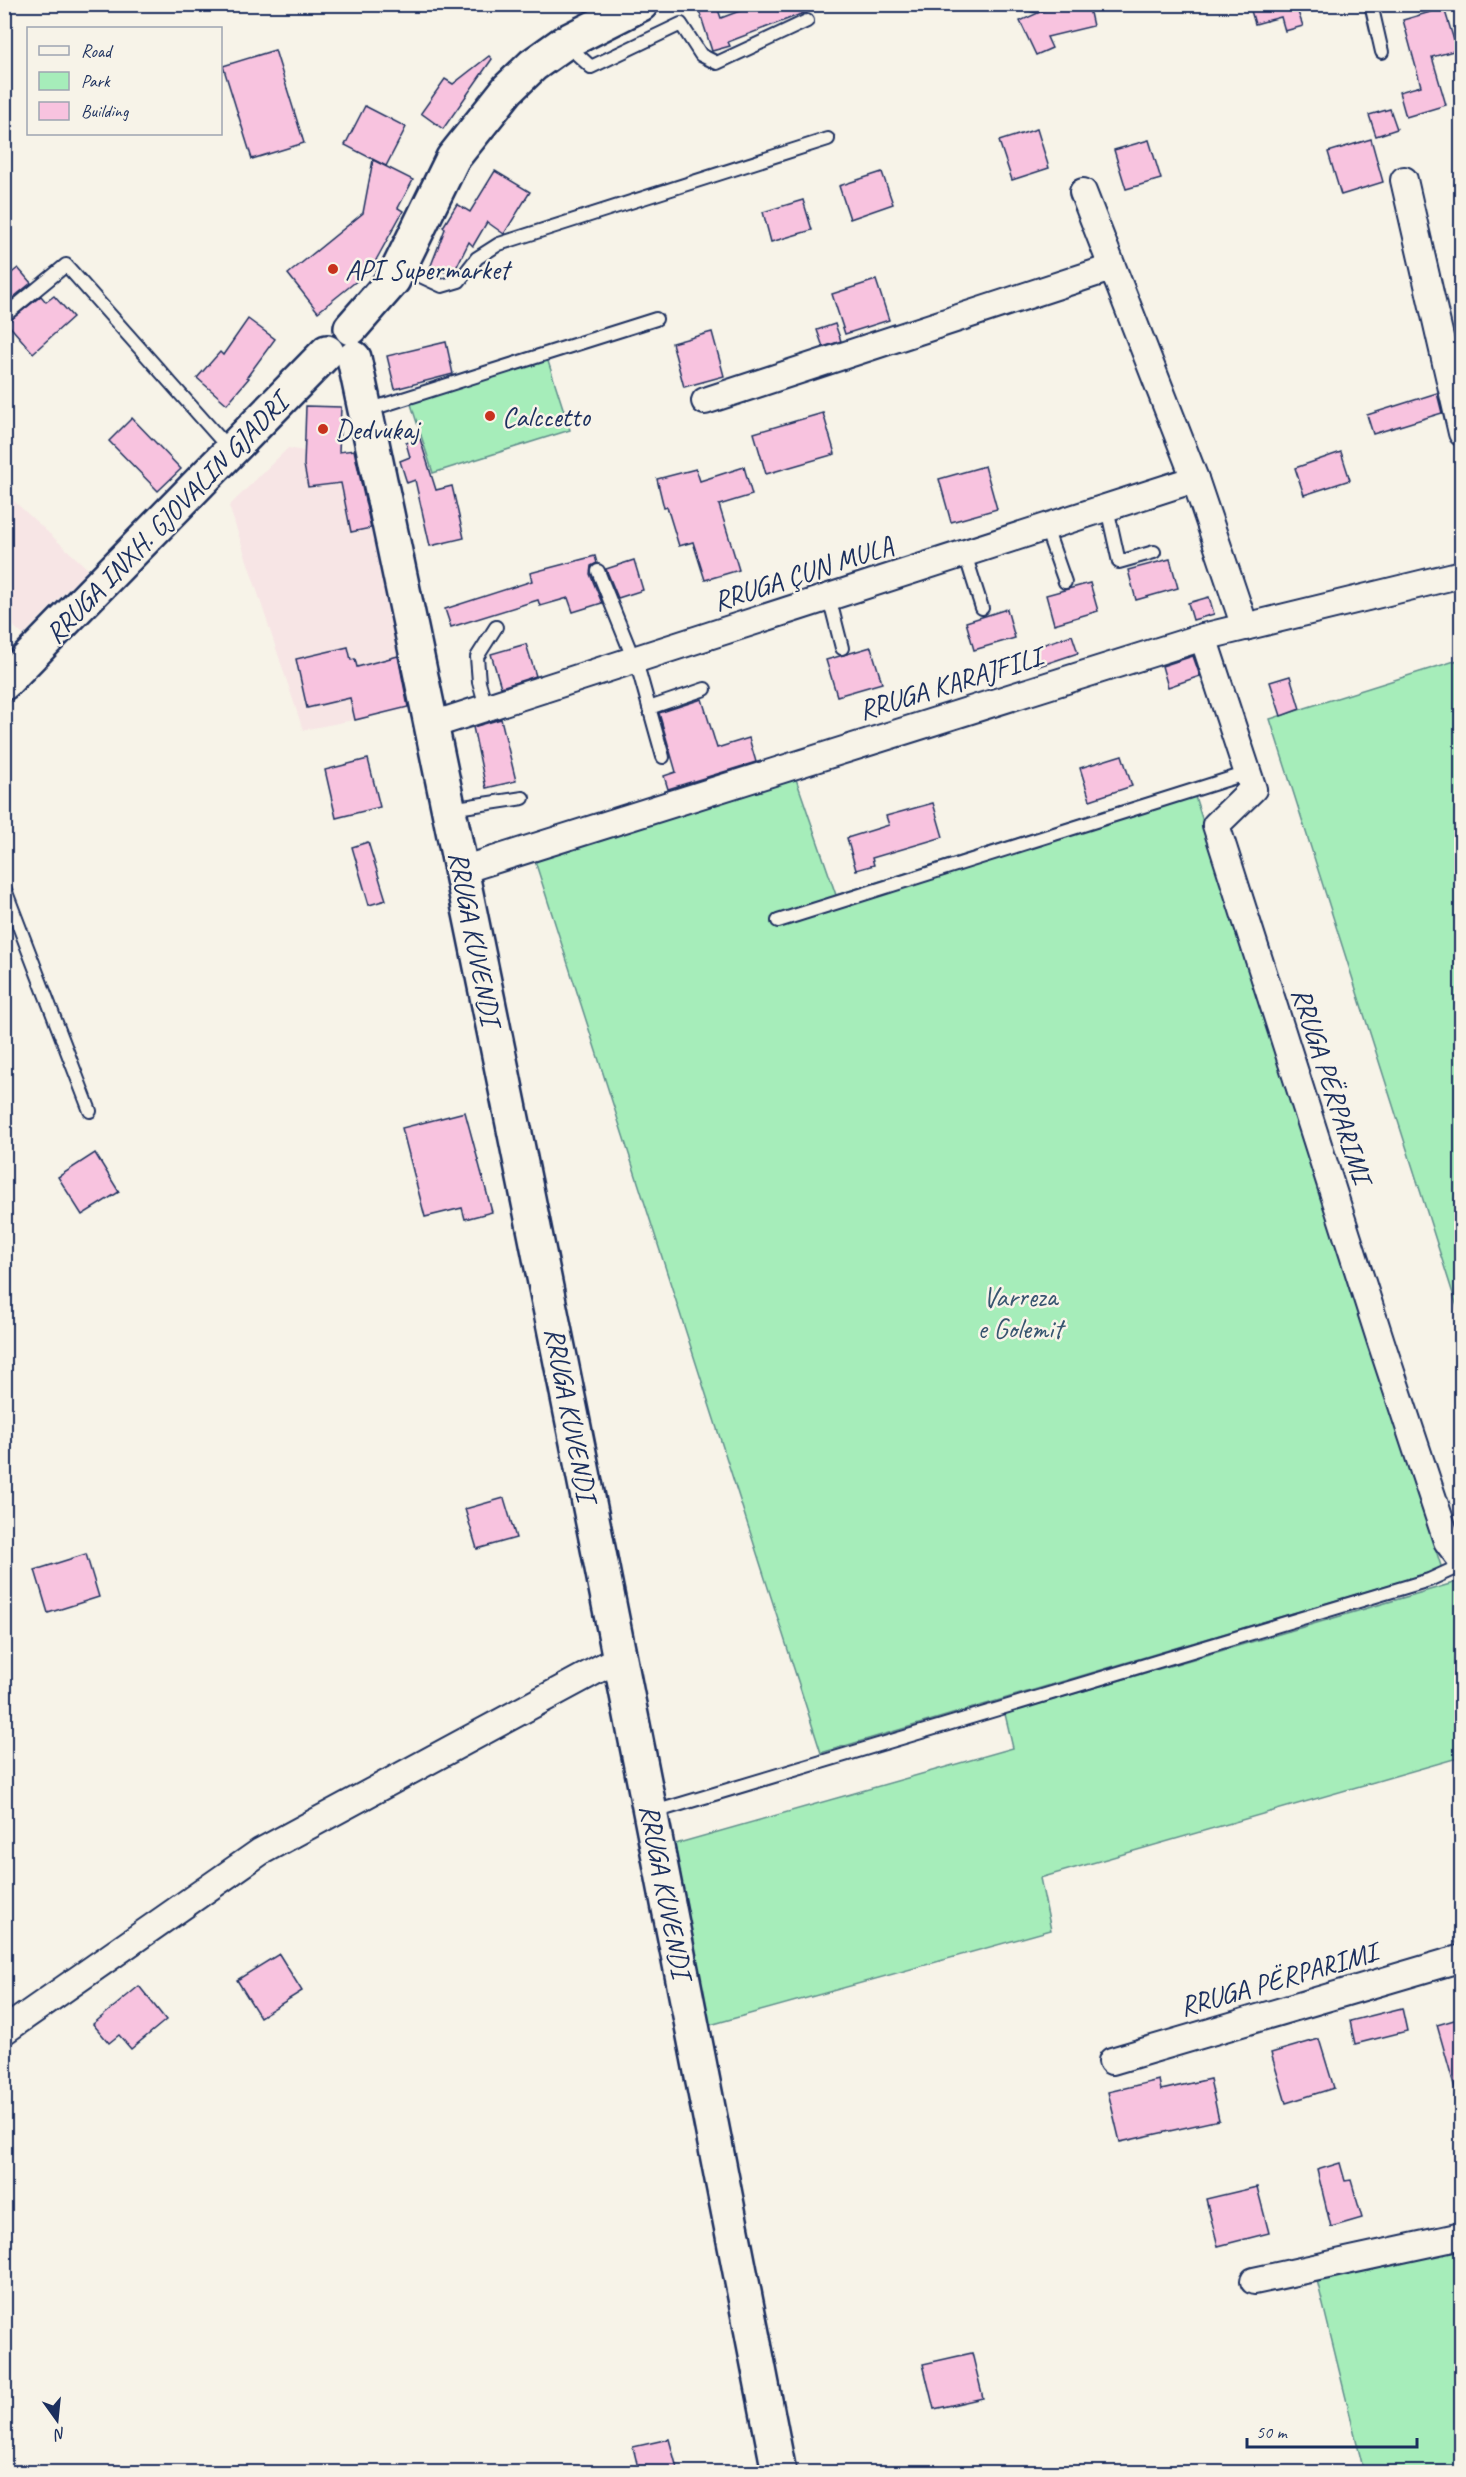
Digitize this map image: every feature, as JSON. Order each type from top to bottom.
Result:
[{"type":"street","name":"RRUGA INXH. GJOVALIN GJADRI","points":[[4,683],[231,451],[344,346],[399,267],[453,158],[481,118],[533,65],[564,43],[641,4]]},
{"type":"street","points":[[1404,180],[1461,433]]},
{"type":"street","points":[[1083,192],[1195,479],[1245,627]]},
{"type":"street","points":[[705,401],[1111,268]]},
{"type":"street","name":"RRUGA KUVENDI","points":[[344,346],[364,411],[429,726],[462,870],[621,1657],[779,2472]]},
{"type":"street","name":"RRUGA ÇUN MULA","points":[[429,726],[1195,479]]},
{"type":"street","name":"RRUGA KARAJFILI","points":[[462,870],[1203,637],[1461,574]]},
{"type":"street","name":"RRUGA PËRPARIMI","points":[[1203,637],[1253,789],[1216,825],[1395,1386],[1447,1541],[1461,1563]]},
{"type":"street","points":[[4,2031],[260,1852],[621,1657]]},
{"type":"street","name":"RRUGA PËRPARIMI","points":[[1112,2061],[1461,1958]]},
{"type":"street","points":[[1254,2281],[1461,2236]]},
{"type":"lane","points":[[1371,4],[1382,52]]},
{"type":"lane","points":[[564,43],[591,67],[681,24],[701,55],[717,63],[807,21]]},
{"type":"lane","points":[[399,267],[442,286],[459,281],[477,258],[499,244],[828,139]]},
{"type":"lane","points":[[4,316],[66,265],[231,451]]},
{"type":"lane","points":[[364,411],[656,319]]},
{"type":"lane","points":[[1107,508],[1119,562],[1154,552]]},
{"type":"lane","points":[[1046,528],[1065,582]]},
{"type":"lane","points":[[965,554],[982,608]]},
{"type":"lane","points":[[598,571],[640,675],[663,757]]},
{"type":"lane","points":[[829,597],[842,648]]},
{"type":"lane","points":[[486,707],[479,682],[477,657],[496,627]]},
{"type":"lane","points":[[650,708],[705,689]]},
{"type":"lane","points":[[778,921],[1248,773]]},
{"type":"lane","points":[[448,809],[523,798]]},
{"type":"lane","points":[[4,887],[90,1111]]},
{"type":"lane","points":[[651,1813],[1429,1580],[1461,1563]]},
{"type":"shaded area","points":[[288,448],[304,451],[308,487],[367,478],[414,708],[303,730],[229,506]]},
{"type":"shaded area","points":[[4,492],[88,569],[23,635],[5,618]]},
{"type":"green space","name":"Calccetto","points":[[547,358],[570,430],[433,473],[410,401]]},
{"type":"green space","points":[[1461,659],[1461,1319],[1270,719]]},
{"type":"green space","name":"Varreza e Golemit","points":[[796,779],[836,895],[1191,784],[1442,1569],[821,1753],[535,861]]},
{"type":"green space","points":[[1457,1582],[1462,1596],[1461,1757],[1040,1878],[1051,1930],[703,2027],[668,1846],[1013,1748],[1005,1714]]},
{"type":"green space","points":[[1461,2241],[1461,2472],[1364,2472],[1315,2272]]},
{"type":"building","points":[[697,4],[716,4],[721,18],[758,4],[822,6],[728,42],[730,46],[712,51]]},
{"type":"building","points":[[1058,4],[1088,4],[1093,26],[1047,37],[1052,48],[1036,55],[1020,21]]},
{"type":"building","points":[[1249,4],[1305,4],[1306,9],[1298,12],[1303,26],[1285,31],[1281,17],[1255,24]]},
{"type":"building","points":[[1444,8],[1457,50],[1432,57],[1446,105],[1406,117],[1399,92],[1421,86],[1403,20]]},
{"type":"building","points":[[275,50],[304,143],[252,159],[223,66]]},
{"type":"building","points":[[489,56],[492,59],[443,129],[421,113],[445,79],[453,84]]},
{"type":"building","points":[[365,106],[406,127],[386,166],[345,145]]},
{"type":"building","points":[[1390,109],[1397,129],[1376,136],[1369,115]]},
{"type":"building","points":[[1037,129],[1049,168],[1012,180],[999,141]]},
{"type":"building","points":[[1371,139],[1383,182],[1341,195],[1328,152]]},
{"type":"building","points":[[1149,140],[1161,179],[1126,189],[1114,150]]},
{"type":"building","points":[[373,160],[413,180],[398,208],[403,211],[376,260],[379,263],[318,312],[288,274],[363,213]]},
{"type":"building","points":[[495,171],[530,192],[504,234],[487,222],[473,246],[469,242],[453,274],[430,268],[445,229],[443,227],[457,204],[470,212]]},
{"type":"building","points":[[882,172],[893,204],[850,219],[839,186]]},
{"type":"building","points":[[803,200],[812,230],[771,242],[763,212]]},
{"type":"building","points":[[18,268],[31,283],[4,305],[4,279]]},
{"type":"building","points":[[876,280],[889,320],[845,334],[832,294]]},
{"type":"building","points":[[41,296],[46,302],[54,296],[73,317],[33,353],[7,323]]},
{"type":"building","points":[[248,319],[275,339],[247,377],[249,378],[227,404],[197,378],[220,352],[223,355]]},
{"type":"building","points":[[835,324],[841,341],[823,347],[817,330]]},
{"type":"building","points":[[712,332],[724,376],[684,387],[672,343]]},
{"type":"building","points":[[446,342],[453,374],[395,389],[387,356]]},
{"type":"building","points":[[1437,393],[1442,413],[1373,434],[1367,415]]},
{"type":"building","points":[[306,406],[341,407],[339,452],[354,450],[371,528],[351,532],[341,483],[308,487],[304,465]]},
{"type":"building","points":[[823,413],[835,454],[766,474],[754,433]]},
{"type":"building","points":[[132,418],[181,469],[158,491],[109,441]]},
{"type":"building","points":[[420,439],[436,490],[452,486],[464,538],[430,546],[415,480],[407,483],[400,461],[410,457],[406,443]]},
{"type":"building","points":[[1341,452],[1350,480],[1304,495],[1295,468]]},
{"type":"building","points":[[985,466],[997,509],[951,522],[939,479]]},
{"type":"building","points":[[744,467],[752,495],[719,505],[739,570],[705,580],[693,542],[679,546],[667,507],[664,508],[657,479],[696,469],[700,481]]},
{"type":"building","points":[[595,556],[597,563],[591,566],[590,574],[602,603],[573,612],[568,598],[540,606],[538,600],[451,627],[445,609],[532,581],[530,573]]},
{"type":"building","points":[[1170,559],[1178,588],[1136,600],[1128,570]]},
{"type":"building","points":[[634,560],[643,590],[618,598],[606,569]]},
{"type":"building","points":[[1090,583],[1098,611],[1054,624],[1046,595]]},
{"type":"building","points":[[1209,597],[1214,614],[1193,620],[1188,603]]},
{"type":"building","points":[[1007,609],[1015,638],[974,650],[966,622]]},
{"type":"building","points":[[1072,635],[1078,653],[1039,666],[1033,648]]},
{"type":"building","points":[[526,644],[536,676],[501,687],[491,654]]},
{"type":"building","points":[[348,647],[351,660],[355,659],[357,667],[398,656],[408,707],[355,720],[350,698],[307,708],[296,659]]},
{"type":"building","points":[[871,647],[882,683],[837,696],[826,660]]},
{"type":"building","points":[[1193,656],[1200,676],[1168,687],[1162,666]]},
{"type":"building","points":[[1290,676],[1300,709],[1281,716],[1270,682]]},
{"type":"building","points":[[702,699],[717,748],[749,738],[756,762],[668,789],[664,776],[676,772],[659,713]]},
{"type":"building","points":[[501,719],[516,781],[486,788],[473,727]]},
{"type":"building","points":[[1122,755],[1132,786],[1090,800],[1080,768]]},
{"type":"building","points":[[368,759],[380,807],[336,818],[325,770]]},
{"type":"building","points":[[933,803],[943,837],[872,858],[874,865],[856,870],[847,838],[889,825],[886,816]]},
{"type":"building","points":[[368,842],[386,900],[369,905],[352,847]]},
{"type":"building","points":[[465,1112],[492,1212],[465,1219],[462,1208],[425,1217],[402,1128]]},
{"type":"building","points":[[95,1153],[119,1192],[82,1215],[58,1177]]},
{"type":"building","points":[[504,1498],[516,1538],[477,1549],[465,1509]]},
{"type":"building","points":[[86,1554],[99,1597],[48,1613],[35,1570]]},
{"type":"building","points":[[279,1954],[302,1991],[260,2017],[237,1980]]},
{"type":"building","points":[[139,1986],[166,2020],[131,2049],[119,2035],[109,2043],[93,2024]]},
{"type":"building","points":[[1402,2008],[1407,2031],[1355,2044],[1350,2021]]},
{"type":"building","points":[[1461,2018],[1461,2091],[1456,2092],[1437,2025]]},
{"type":"building","points":[[1319,2039],[1334,2088],[1286,2103],[1271,2053]]},
{"type":"building","points":[[1210,2079],[1219,2120],[1120,2142],[1108,2092],[1159,2080],[1161,2090]]},
{"type":"building","points":[[1340,2163],[1345,2181],[1351,2180],[1362,2218],[1331,2227],[1317,2170]]},
{"type":"building","points":[[1257,2187],[1269,2233],[1218,2246],[1206,2199]]},
{"type":"building","points":[[972,2353],[983,2398],[934,2409],[923,2364]]},
{"type":"building","points":[[669,2439],[678,2472],[639,2472],[633,2447]]},
{"type":"place","name":"API Supermarket","points":[[333,269]]},
{"type":"place","name":"Calccetto","points":[[490,416]]},
{"type":"place","name":"Dedvukaj","points":[[323,429]]}]
